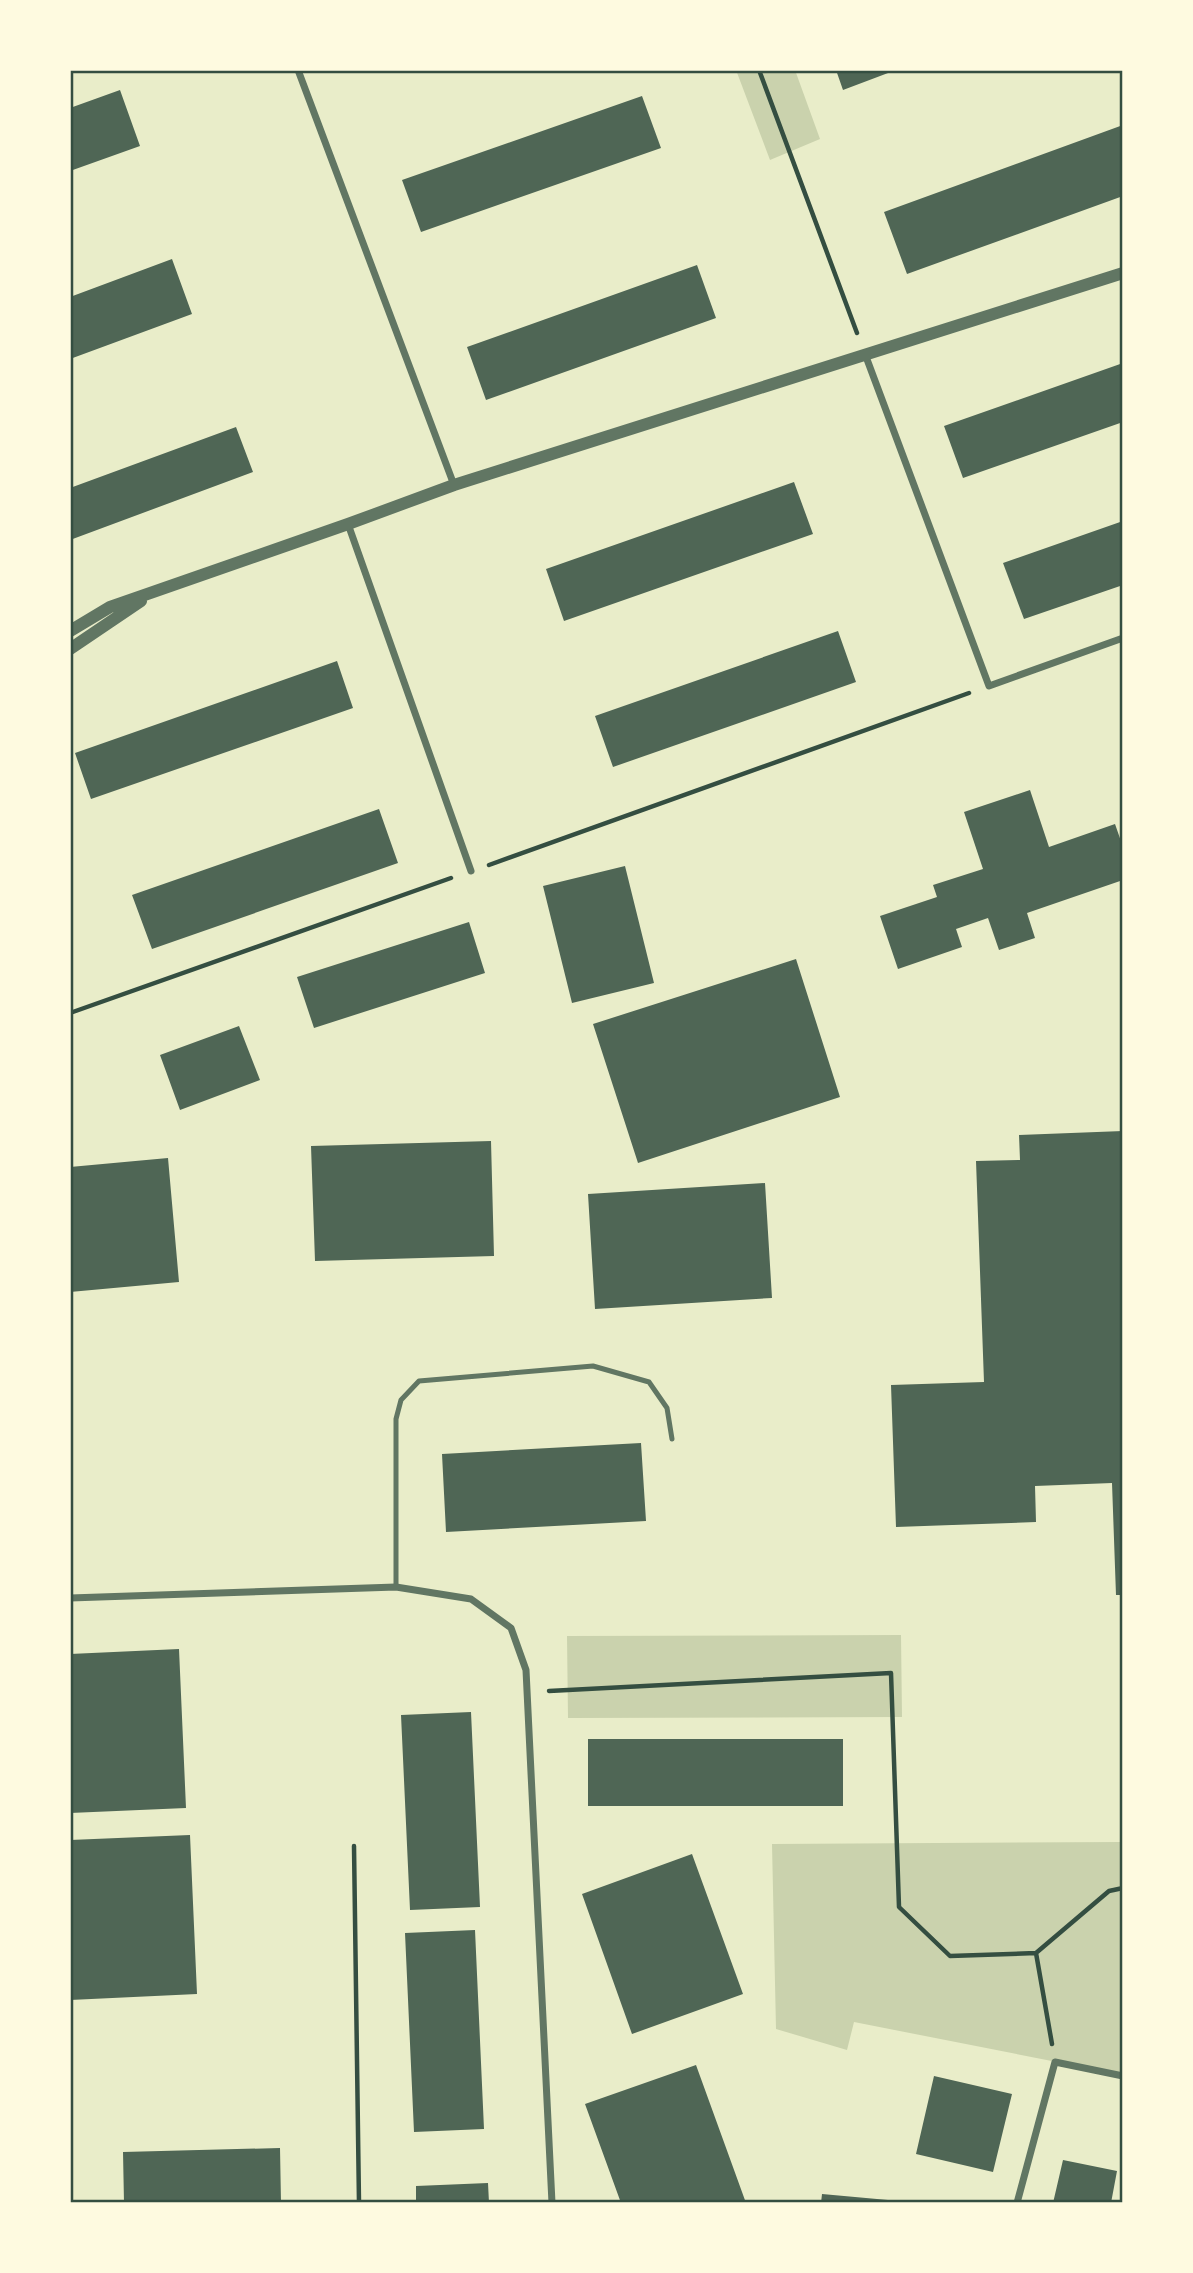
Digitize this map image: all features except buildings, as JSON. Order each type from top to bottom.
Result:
[{"type":"street","points":[[299,70],[454,485]]},
{"type":"street","points":[[70,631],[110,607],[454,485],[1123,273]]},
{"type":"street","points":[[865,353],[989,686],[1123,638]]},
{"type":"street","points":[[348,524],[471,871]]},
{"type":"street","points":[[70,649],[153,593]]},
{"type":"street","points":[[70,1598],[396,1587],[471,1598],[511,1628],[526,1670],[552,2203]]},
{"type":"street","points":[[1017,2203],[1055,2062],[1123,2076]]},
{"type":"lane","points":[[396,1587],[396,1419],[401,1400],[419,1381],[593,1366],[649,1382],[667,1408],[672,1439]]},
{"type":"path","points":[[759,70],[865,353]]},
{"type":"path","points":[[70,1013],[989,686]]},
{"type":"path","points":[[527,1692],[891,1673],[900,1907],[950,1956],[1036,1953],[1109,1891],[1123,1888]]},
{"type":"path","points":[[354,1846],[359,2203]]},
{"type":"path","points":[[1036,1953],[1055,2062]]},
{"type":"green space","points":[[736,70],[795,70],[820,139],[770,160]]},
{"type":"green space","points":[[901,1635],[902,1717],[568,1718],[567,1636]]},
{"type":"green space","points":[[1123,1842],[1123,2075],[854,2022],[847,2050],[776,2029],[772,1844]]}]
